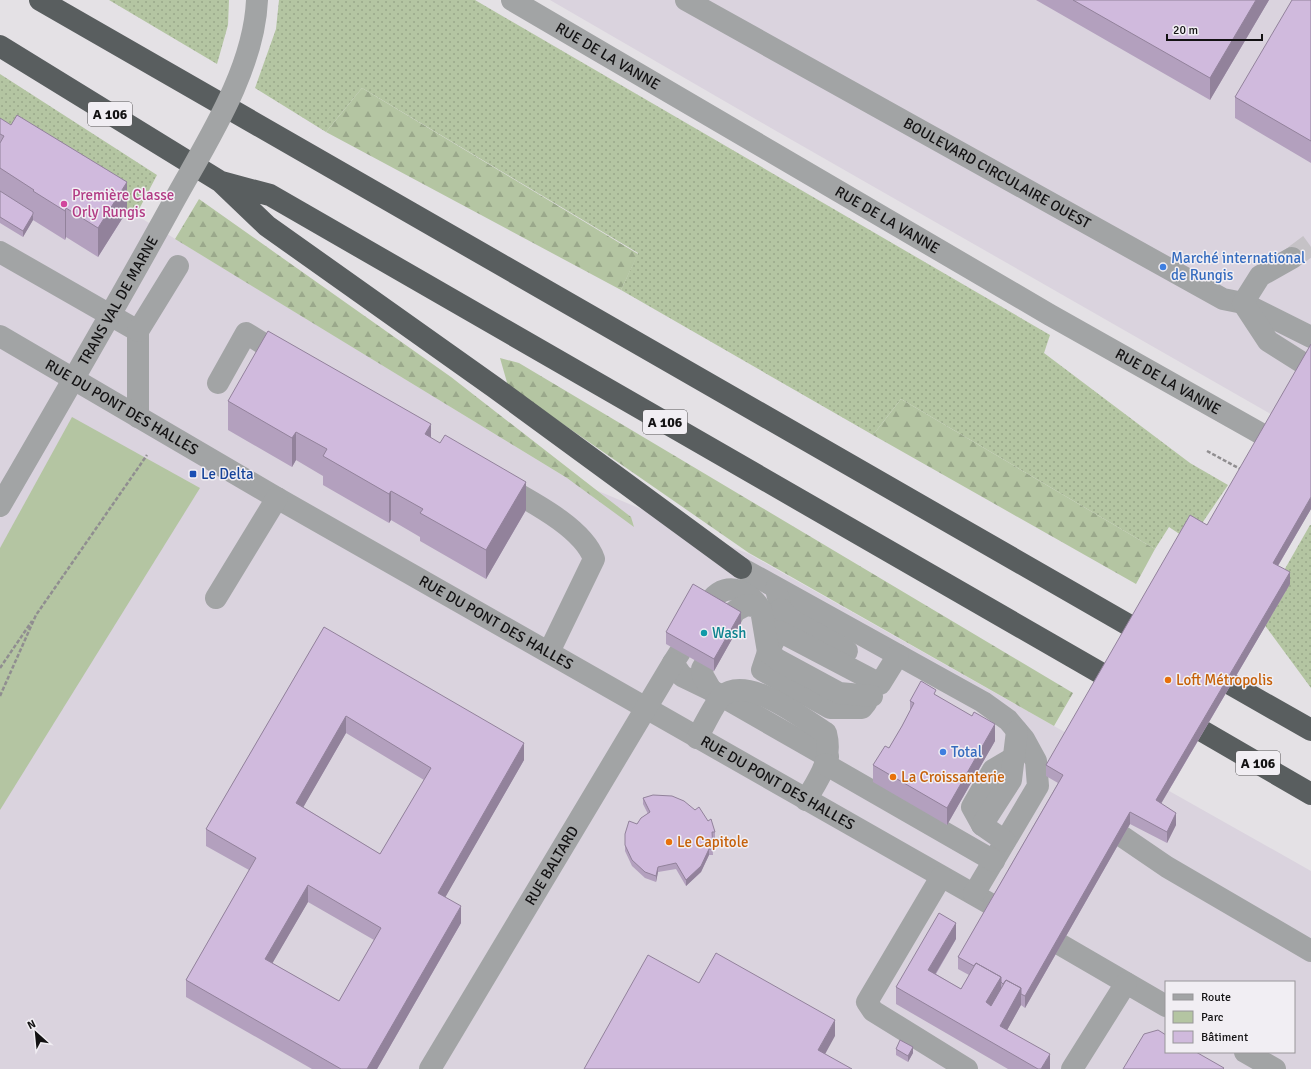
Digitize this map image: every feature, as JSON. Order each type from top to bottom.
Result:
[{"type":"highway","points":[[40,0],[1132,627]]},
{"type":"highway","name":"A 106","points":[[0,46],[221,182],[270,195],[1104,675]]},
{"type":"highway","points":[[221,182],[267,226],[494,386],[741,568]]},
{"type":"highway","points":[[1232,685],[1311,730]]},
{"type":"highway","name":"A 106","points":[[1204,732],[1311,794]]},
{"type":"street","name":"TRANS VAL DE MARNE","points":[[0,506],[136,270],[234,91],[246,54],[256,12],[257,0]]},
{"type":"street","name":"RUE DE LA VANNE","points":[[512,0],[1050,315],[1265,436]]},
{"type":"street","name":"BOULEVARD CIRCULAIRE OUEST","points":[[686,0],[1224,299],[1243,303],[1311,337]]},
{"type":"street","points":[[0,252],[138,331]]},
{"type":"street","points":[[1292,258],[1260,276],[1243,303],[1268,341],[1302,363],[1311,337]]},
{"type":"street","points":[[138,417],[138,331],[178,266]]},
{"type":"street","points":[[218,383],[246,333],[306,370]]},
{"type":"street","name":"RUE DU PONT DES HALLES","points":[[0,336],[277,498],[994,906]]},
{"type":"street","points":[[480,473],[546,510],[580,537],[590,549],[594,559],[549,652]]},
{"type":"street","points":[[216,598],[277,498]]},
{"type":"street","points":[[741,568],[790,619],[880,684]]},
{"type":"street","name":"RUE BALTARD","points":[[430,1069],[712,598],[722,592],[733,590],[749,594],[756,600],[773,602]]},
{"type":"street","points":[[773,602],[779,631],[768,652],[762,670],[830,708],[862,708],[880,684],[898,655]]},
{"type":"street","points":[[768,652],[773,602]]},
{"type":"street","points":[[716,693],[703,676],[702,668],[734,611],[746,605],[754,606],[773,602],[898,655],[983,702],[1008,720],[1017,731],[1036,761],[1038,786],[974,894]]},
{"type":"street","points":[[779,631],[880,684]]},
{"type":"street","points":[[674,662],[682,676],[716,693],[826,761],[994,861]]},
{"type":"street","points":[[697,738],[716,693]]},
{"type":"street","points":[[1005,841],[982,825],[1011,780],[1017,731]]},
{"type":"street","points":[[806,800],[826,761]]},
{"type":"street","points":[[1038,786],[1057,796]]},
{"type":"street","points":[[1122,837],[1167,867],[1311,951]]},
{"type":"street","points":[[941,877],[867,1002],[873,1011],[967,1069]]},
{"type":"street","points":[[1061,945],[1165,1005]]},
{"type":"street","points":[[1072,1069],[1126,983]]},
{"type":"street","points":[[1248,1053],[1275,1069]]},
{"type":"path","points":[[0,668],[163,431]]},
{"type":"path","points":[[1207,451],[1244,472]]},
{"type":"path","points":[[0,696],[36,615]]},
{"type":"shaded area","name":"Marché international de Rungis","points":[[550,0],[1311,0],[1311,437],[771,128]]},
{"type":"shaded area","points":[[0,132],[567,478],[749,554],[1311,871],[1311,1069],[0,1069]]},
{"type":"green space","points":[[109,0],[229,0],[228,25],[217,64]]},
{"type":"green space","points":[[279,0],[475,0],[1050,335],[1044,353],[1190,463],[1228,485],[1190,541],[1169,527],[1155,549],[901,399],[873,435],[621,290],[638,253],[362,88],[326,132],[255,88],[276,29]]},
{"type":"green space","points":[[0,74],[157,175],[136,215],[0,132]]},
{"type":"green space","points":[[362,88],[638,254],[621,290],[326,132]]},
{"type":"green space","points":[[199,199],[451,377],[631,517],[634,527],[567,478],[175,239]]},
{"type":"green space","points":[[500,358],[519,363],[1073,693],[1054,726],[749,553],[508,386]]},
{"type":"green space","points":[[901,399],[1155,549],[1136,584],[873,435]]},
{"type":"green space","points":[[72,417],[200,488],[0,810],[0,548]]},
{"type":"green space","points":[[1311,525],[1311,688],[1258,616]]},
{"type":"building","points":[[1073,0],[1256,0],[1210,78]]},
{"type":"building","points":[[1292,0],[1311,0],[1311,141],[1235,97]]},
{"type":"building","points":[[17,115],[127,182],[98,228],[66,208],[65,211],[0,168],[0,143],[4,136],[0,134],[0,118],[11,125]]},
{"type":"building","points":[[0,191],[33,212],[23,231],[0,217]]},
{"type":"building","points":[[268,331],[431,424],[425,434],[440,443],[445,435],[526,482],[486,550],[420,513],[423,509],[391,491],[389,494],[323,456],[327,449],[296,432],[292,438],[228,401]]},
{"type":"building","name":"Loft Métropolis","points":[[1311,344],[1311,497],[1273,563],[1290,572],[1156,800],[1176,813],[1167,832],[1130,812],[1025,996],[1021,994],[1021,988],[1006,980],[1003,984],[1001,982],[1001,977],[976,963],[974,966],[958,957],[1063,775],[1046,765],[1190,515],[1207,525]]},
{"type":"building","name":"Wash","points":[[693,584],[741,612],[714,659],[666,632]]},
{"type":"building","points":[[324,627],[524,743],[438,893],[461,906],[367,1069],[341,1069],[186,980],[256,858],[206,829]],"holes":[[[346,716],[431,768],[380,854],[296,803]],[[308,885],[381,928],[339,1001],[265,959]]]},
{"type":"building","name":"Total","points":[[921,681],[936,690],[934,694],[972,716],[974,712],[995,724],[947,808],[873,765],[885,746],[889,748],[902,726],[914,703],[910,701]]},
{"type":"building","name":"Le Capitole","points":[[653,795],[672,796],[684,801],[695,810],[699,807],[708,821],[711,819],[715,832],[712,832],[713,849],[709,849],[701,866],[686,880],[676,863],[658,867],[656,876],[645,872],[632,860],[625,845],[625,834],[629,821],[637,824],[641,818],[650,812],[643,798]]},
{"type":"building","points":[[939,913],[956,923],[928,970],[961,989],[976,963],[1001,977],[986,1002],[991,1006],[1006,980],[1021,988],[1000,1026],[1050,1054],[1041,1069],[1038,1069],[896,987]]},
{"type":"building","points":[[716,953],[835,1020],[818,1050],[852,1069],[584,1069],[648,955],[699,983]]},
{"type":"building","points":[[1158,1030],[1165,1034],[1165,1053],[1198,1053],[1224,1068],[1123,1069],[1144,1034]]},
{"type":"building","points":[[900,1040],[913,1047],[908,1056],[896,1049]]},
{"type":"tunnel","points":[[1292,258],[1311,244]]},
{"type":"place","name":"Première Classe Orly Rungis","points":[[64,204]]},
{"type":"place","name":"Marché international de Rungis","points":[[1163,267]]},
{"type":"place","name":"Le Delta","points":[[193,474]]},
{"type":"place","name":"Wash","points":[[704,633]]},
{"type":"place","name":"Loft Métropolis","points":[[1168,680]]},
{"type":"place","name":"Total","points":[[943,752]]},
{"type":"place","name":"La Croissanterie","points":[[893,777]]},
{"type":"place","name":"Le Capitole","points":[[669,842]]}]
